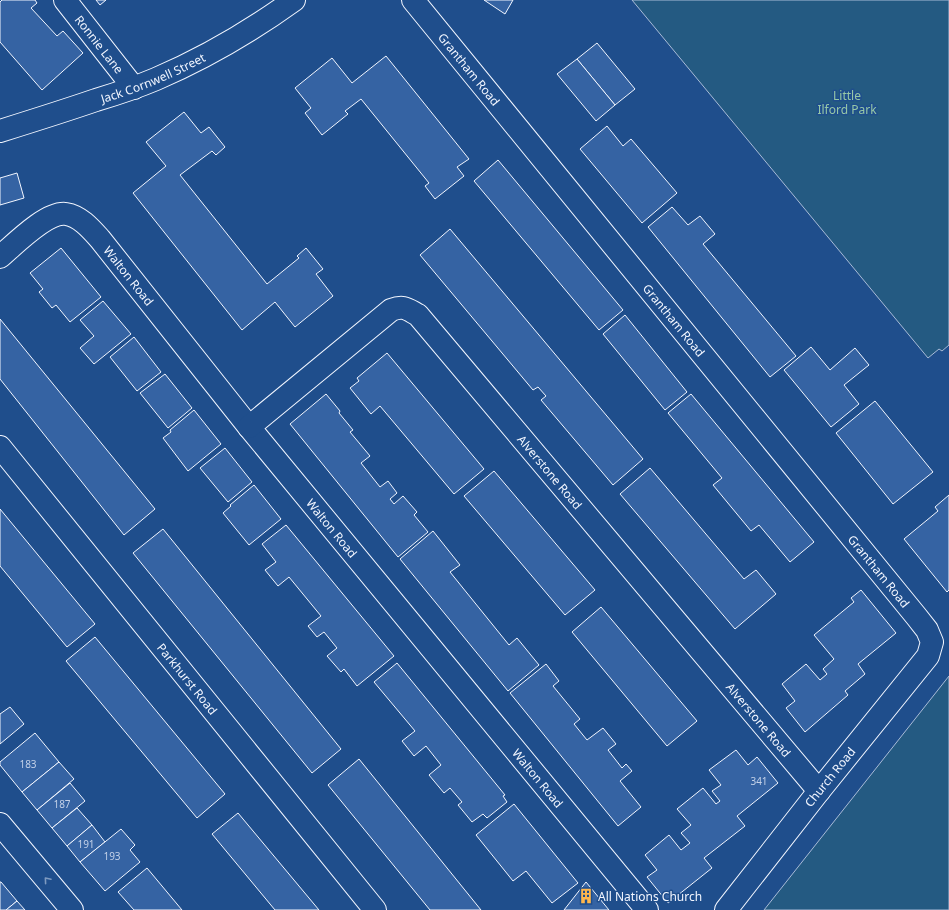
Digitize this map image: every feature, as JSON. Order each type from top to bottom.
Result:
[{"type":"street","name":"Ronnie Lane","points":[[65,0],[134,88]]},
{"type":"street","name":"Jack Cornwell Street","points":[[0,131],[134,88],[156,79],[219,48],[258,25],[294,0]]},
{"type":"street","name":"Grantham Road","points":[[413,0],[924,625],[928,630],[932,642]]},
{"type":"street","name":"Walton Road","points":[[0,257],[39,224],[52,216],[65,214],[77,218],[89,226],[249,427],[646,910]]},
{"type":"street","name":"Alverstone Road","points":[[249,427],[391,310],[399,307],[408,309],[418,315],[819,791]]},
{"type":"street","name":"Parkhurst Road","points":[[0,447],[375,910]]},
{"type":"street","name":"Church Road","points":[[726,910],[819,791],[928,656],[932,642]]},
{"type":"street","points":[[0,824],[72,910]]},
{"type":"green space","name":"Little Ilford Park","points":[[632,0],[949,0],[949,345],[942,351],[939,349],[928,358]]},
{"type":"green space","points":[[949,676],[949,910],[764,910]]},
{"type":"building","points":[[2,0],[35,0],[37,3],[31,8],[57,36],[63,31],[83,53],[42,90],[0,42],[0,2]]},
{"type":"building","points":[[96,0],[106,0],[100,5]]},
{"type":"building","points":[[484,0],[513,0],[505,14]]},
{"type":"building","points":[[597,43],[635,89],[615,105],[577,59]]},
{"type":"building","points":[[386,56],[469,159],[457,167],[464,176],[435,199],[425,186],[429,183],[361,99],[345,111],[348,114],[322,135],[305,113],[311,108],[295,88],[332,58],[352,83]]},
{"type":"building","points":[[577,59],[615,105],[596,121],[557,74]]},
{"type":"building","points":[[184,112],[201,133],[209,127],[225,147],[216,155],[212,151],[180,175],[267,284],[299,258],[297,256],[306,248],[323,269],[316,274],[333,296],[295,327],[275,302],[242,330],[133,193],[166,166],[146,142]]},
{"type":"building","points":[[607,126],[623,146],[631,139],[677,193],[642,223],[580,149]]},
{"type":"building","points":[[498,160],[623,310],[599,330],[474,181]]},
{"type":"building","points":[[17,173],[24,198],[0,205],[0,178]]},
{"type":"building","points":[[672,207],[688,225],[700,216],[715,234],[703,244],[796,356],[770,377],[648,227]]},
{"type":"building","points":[[450,229],[643,459],[613,485],[541,400],[546,396],[538,387],[533,390],[420,255]]},
{"type":"building","points":[[61,248],[101,297],[70,322],[56,305],[52,308],[39,292],[43,289],[30,273]]},
{"type":"building","points":[[103,301],[131,334],[94,364],[80,348],[94,336],[80,320]]},
{"type":"building","points":[[625,315],[687,392],[665,410],[603,334]]},
{"type":"building","points":[[0,319],[155,509],[124,535],[0,379]]},
{"type":"building","points":[[134,337],[161,372],[137,391],[110,357]]},
{"type":"building","points":[[811,347],[830,370],[855,348],[869,365],[844,385],[859,404],[831,427],[784,370]]},
{"type":"building","points":[[387,353],[484,469],[454,494],[380,406],[371,414],[350,388],[359,381],[357,378]]},
{"type":"building","points":[[165,374],[192,408],[168,428],[140,393]]},
{"type":"building","points":[[326,394],[353,430],[350,432],[370,456],[361,463],[380,487],[388,481],[397,493],[390,499],[394,504],[403,496],[417,512],[414,515],[428,532],[398,557],[290,424]]},
{"type":"building","points":[[691,394],[814,542],[790,562],[759,525],[751,531],[713,485],[722,478],[668,413]]},
{"type":"building","points":[[875,401],[933,472],[893,504],[836,433]]},
{"type":"building","points":[[194,410],[221,444],[188,471],[163,438],[171,432],[170,430]]},
{"type":"building","points":[[225,448],[252,482],[228,502],[200,468]]},
{"type":"building","points":[[650,468],[744,579],[756,570],[776,594],[735,629],[620,494]]},
{"type":"building","points":[[494,471],[595,590],[565,615],[464,496]]},
{"type":"building","points":[[254,485],[281,519],[249,545],[223,513],[231,506],[230,505]]},
{"type":"building","points":[[949,495],[949,590],[947,592],[904,539],[938,511],[935,507]]},
{"type":"building","points":[[0,509],[95,624],[67,647],[0,566]]},
{"type":"building","points":[[286,525],[394,656],[357,686],[344,669],[341,672],[327,656],[337,648],[324,632],[317,637],[308,626],[321,616],[289,577],[278,586],[265,570],[276,562],[262,544]]},
{"type":"building","points":[[163,529],[341,749],[312,773],[133,553]]},
{"type":"building","points":[[433,531],[460,565],[450,572],[509,645],[517,638],[539,665],[508,691],[400,559]]},
{"type":"building","points":[[861,590],[896,633],[858,664],[865,674],[845,691],[848,695],[805,732],[786,708],[795,701],[782,684],[806,664],[820,680],[827,674],[823,669],[834,659],[814,635],[854,602],[851,598]]},
{"type":"building","points":[[601,607],[697,721],[667,746],[572,632]]},
{"type":"building","points":[[95,637],[225,794],[197,818],[66,661]]},
{"type":"building","points":[[397,663],[505,795],[503,796],[507,802],[487,818],[483,814],[472,822],[458,805],[462,802],[450,788],[444,793],[429,775],[441,765],[426,746],[414,756],[402,741],[415,731],[374,682]]},
{"type":"building","points":[[546,664],[559,681],[553,686],[580,719],[574,724],[587,740],[603,728],[616,744],[608,750],[622,768],[626,764],[632,771],[620,781],[641,807],[618,826],[510,693]]},
{"type":"building","points":[[10,707],[24,724],[0,744],[0,714]]},
{"type":"building","points":[[35,733],[59,762],[22,792],[0,765],[0,762]]},
{"type":"building","points":[[736,750],[748,765],[757,757],[778,783],[737,816],[745,826],[704,858],[712,868],[668,903],[647,877],[657,870],[645,855],[669,835],[681,850],[690,843],[681,833],[691,825],[677,809],[703,788],[716,804],[720,801],[712,791],[721,785],[709,770]]},
{"type":"building","points":[[359,759],[481,910],[430,910],[328,785]]},
{"type":"building","points":[[59,762],[74,779],[37,810],[22,792]]},
{"type":"building","points":[[70,783],[85,801],[52,828],[37,810]]},
{"type":"building","points":[[514,804],[578,883],[552,903],[526,871],[513,881],[476,835]]},
{"type":"building","points":[[77,808],[92,825],[67,846],[52,828]]},
{"type":"building","points":[[238,813],[319,910],[275,910],[212,834]]},
{"type":"building","points":[[92,825],[105,842],[80,862],[67,846]]},
{"type":"building","points":[[121,829],[135,845],[130,850],[140,862],[105,891],[80,862]]},
{"type":"building","points":[[147,868],[182,910],[134,910],[118,892]]},
{"type":"building","points":[[0,882],[17,901],[6,910],[0,910]]},
{"type":"building","name":"All Nations Church","points":[[586,882],[609,910],[564,910]]},
{"type":"building","points":[[17,901],[25,910],[6,910]]},
{"type":"place","name":"All Nations Church","points":[[586,896]]}]
